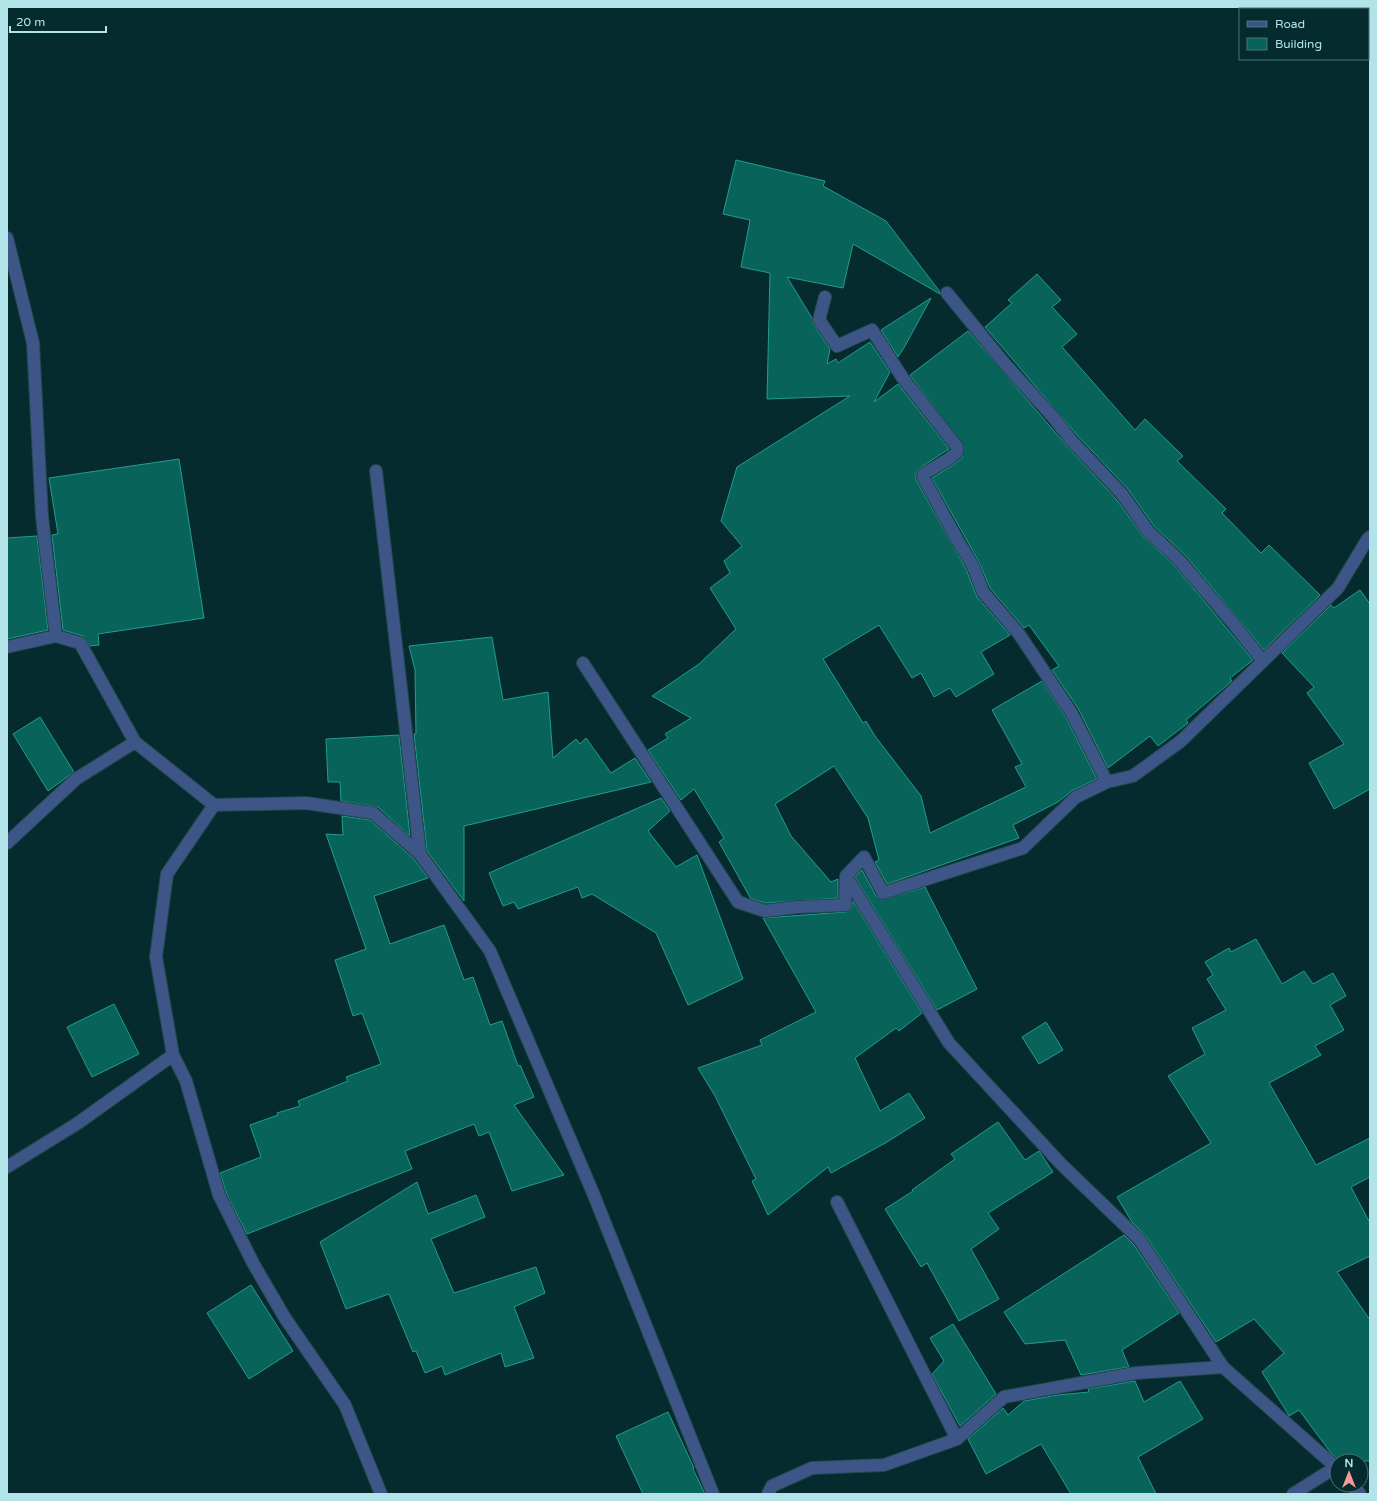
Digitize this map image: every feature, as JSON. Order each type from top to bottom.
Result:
[{"type":"street","points":[[7,238],[33,343],[42,517],[56,636]]},
{"type":"street","points":[[948,293],[1005,364],[1053,417],[1071,440],[1122,494],[1148,531],[1180,561],[1263,661]]},
{"type":"street","points":[[825,297],[818,320],[837,346],[872,330],[902,377],[957,447],[957,452],[949,459],[925,473],[923,477],[958,542],[973,566],[983,592],[1019,634],[1058,692],[1071,712],[1107,782]]},
{"type":"street","points":[[376,471],[420,854]]},
{"type":"street","points":[[583,664],[738,902],[765,911],[798,907],[846,905],[846,876],[864,857],[883,893],[1022,848],[1076,797],[1107,782],[1133,776],[1181,741],[1338,588],[1366,540],[1370,537]]},
{"type":"street","points":[[7,647],[56,636],[80,643],[135,742],[214,805],[306,803],[373,813],[420,854],[490,951],[593,1193],[713,1494]]},
{"type":"street","points":[[7,842],[76,779],[135,742]]},
{"type":"street","points":[[214,805],[167,874],[156,957],[173,1055],[186,1082],[219,1195],[253,1263],[285,1318],[345,1405],[381,1494]]},
{"type":"street","points":[[846,876],[949,1044],[1060,1164],[1140,1240],[1223,1367],[1329,1462]]},
{"type":"street","points":[[7,1167],[78,1123],[173,1055]]},
{"type":"street","points":[[837,1202],[957,1440]]},
{"type":"street","points":[[768,1494],[772,1486],[812,1468],[884,1465],[957,1440],[1004,1397],[1136,1373],[1223,1367]]},
{"type":"street","points":[[1293,1494],[1329,1472]]},
{"type":"building","points":[[736,160],[825,181],[823,186],[886,221],[940,292],[940,294],[853,244],[843,288],[787,277],[812,318],[813,324],[830,349],[827,364],[836,359],[838,363],[870,342],[890,372],[874,402],[898,384],[949,449],[921,467],[916,474],[916,480],[966,569],[977,597],[1010,635],[981,652],[994,674],[956,697],[950,688],[934,697],[921,673],[912,678],[879,625],[823,659],[863,723],[866,721],[875,736],[921,796],[930,833],[1026,787],[1015,767],[1022,764],[992,710],[1042,681],[1065,716],[1097,779],[1073,790],[1058,802],[1013,825],[1019,838],[887,884],[875,862],[879,860],[868,818],[834,766],[775,804],[791,836],[831,882],[838,879],[838,898],[766,903],[751,899],[719,842],[724,838],[694,789],[681,800],[648,750],[668,738],[665,734],[691,718],[652,696],[699,664],[736,629],[710,588],[730,573],[724,561],[742,546],[721,521],[737,467],[850,396],[767,399],[770,273],[741,267],[750,220],[723,214]]},
{"type":"building","points":[[1037,274],[1061,300],[1052,307],[1077,334],[1062,347],[1135,430],[1145,419],[1183,456],[1177,461],[1226,509],[1222,513],[1261,553],[1269,545],[1320,595],[1264,650],[1186,556],[1154,526],[1128,489],[1077,435],[985,327],[1012,303],[1008,300]]},
{"type":"building","points":[[931,298],[905,346],[898,357],[881,330]]},
{"type":"building","points":[[968,331],[1066,445],[1116,499],[1143,536],[1175,566],[1253,660],[1230,678],[1232,681],[1186,720],[1188,723],[1158,746],[1150,736],[1108,768],[1078,708],[1052,670],[1059,666],[1029,625],[1024,628],[990,588],[979,562],[932,478],[962,458],[964,447],[910,375]]},
{"type":"building","points":[[179,459],[204,618],[98,634],[99,645],[90,646],[83,636],[63,630],[52,535],[58,534],[49,478]]},
{"type":"building","points":[[37,536],[48,630],[7,639],[7,538]]},
{"type":"building","points":[[1360,590],[1370,604],[1370,789],[1334,809],[1309,763],[1344,744],[1307,693],[1314,687],[1282,653],[1331,605],[1334,608]]},
{"type":"building","points":[[492,637],[503,700],[548,692],[553,758],[576,739],[580,744],[586,738],[611,773],[635,758],[651,782],[464,826],[464,901],[427,851],[414,734],[416,734],[415,670],[409,646]]},
{"type":"building","points":[[40,717],[74,772],[48,791],[13,734]]},
{"type":"building","points":[[399,735],[410,836],[378,807],[341,801],[340,782],[328,782],[326,739]]},
{"type":"building","points":[[661,798],[670,811],[648,831],[676,867],[697,855],[743,979],[688,1005],[656,933],[592,894],[582,898],[578,887],[518,909],[514,902],[503,906],[489,873]]},
{"type":"building","points":[[342,816],[370,820],[414,859],[428,878],[374,896],[390,944],[444,925],[464,980],[473,977],[490,1025],[502,1021],[518,1066],[520,1065],[534,1097],[514,1105],[564,1175],[512,1191],[489,1132],[479,1136],[474,1124],[405,1151],[412,1169],[247,1234],[227,1195],[220,1173],[261,1157],[250,1125],[278,1115],[277,1113],[300,1106],[298,1101],[348,1081],[346,1077],[381,1064],[362,1013],[353,1016],[335,960],[366,949],[326,834],[343,835]]},
{"type":"building","points":[[862,870],[876,896],[882,900],[925,887],[977,989],[937,1010],[855,877]]},
{"type":"building","points":[[853,901],[922,1013],[899,1031],[896,1028],[855,1058],[880,1111],[909,1093],[925,1118],[887,1142],[831,1173],[828,1167],[768,1215],[752,1181],[756,1179],[715,1096],[698,1068],[762,1045],[760,1040],[816,1012],[763,918],[846,912],[851,909]]},
{"type":"building","points":[[1256,939],[1282,984],[1304,971],[1313,984],[1333,973],[1346,996],[1330,1005],[1344,1030],[1315,1046],[1321,1055],[1269,1083],[1316,1165],[1370,1138],[1370,1177],[1351,1187],[1370,1223],[1370,1256],[1337,1272],[1370,1320],[1370,1461],[1369,1453],[1331,1453],[1299,1410],[1289,1416],[1262,1372],[1284,1353],[1254,1319],[1216,1342],[1146,1236],[1132,1222],[1117,1197],[1211,1143],[1168,1076],[1205,1054],[1192,1028],[1226,1010],[1207,979],[1213,975],[1205,962],[1229,948],[1231,952]]},
{"type":"building","points":[[114,1004],[139,1054],[92,1077],[67,1027]]},
{"type":"building","points":[[1046,1022],[1063,1050],[1039,1064],[1022,1037]]},
{"type":"building","points":[[998,1122],[1025,1160],[1039,1151],[1053,1172],[988,1213],[999,1229],[971,1249],[999,1299],[959,1321],[927,1263],[921,1267],[885,1209],[913,1191],[912,1190],[955,1159],[951,1154]]},
{"type":"building","points":[[417,1182],[428,1214],[476,1195],[485,1217],[431,1239],[454,1293],[536,1267],[545,1293],[514,1307],[534,1358],[505,1367],[501,1353],[445,1375],[442,1366],[425,1373],[416,1351],[413,1352],[389,1294],[346,1309],[320,1242]]},
{"type":"building","points":[[1124,1235],[1134,1245],[1179,1313],[1122,1350],[1129,1367],[1081,1375],[1065,1340],[1025,1344],[1004,1312]]},
{"type":"building","points":[[251,1285],[293,1351],[249,1379],[207,1313]]},
{"type":"building","points":[[953,1324],[996,1394],[960,1426],[932,1374],[944,1361],[930,1338]]},
{"type":"building","points":[[1135,1381],[1144,1402],[1180,1381],[1203,1419],[1138,1457],[1156,1494],[1071,1494],[1041,1444],[986,1474],[968,1439],[1003,1408],[1008,1415],[1024,1401],[1058,1395],[1089,1392],[1088,1389]]},
{"type":"building","points":[[668,1412],[705,1494],[643,1494],[616,1436]]}]
